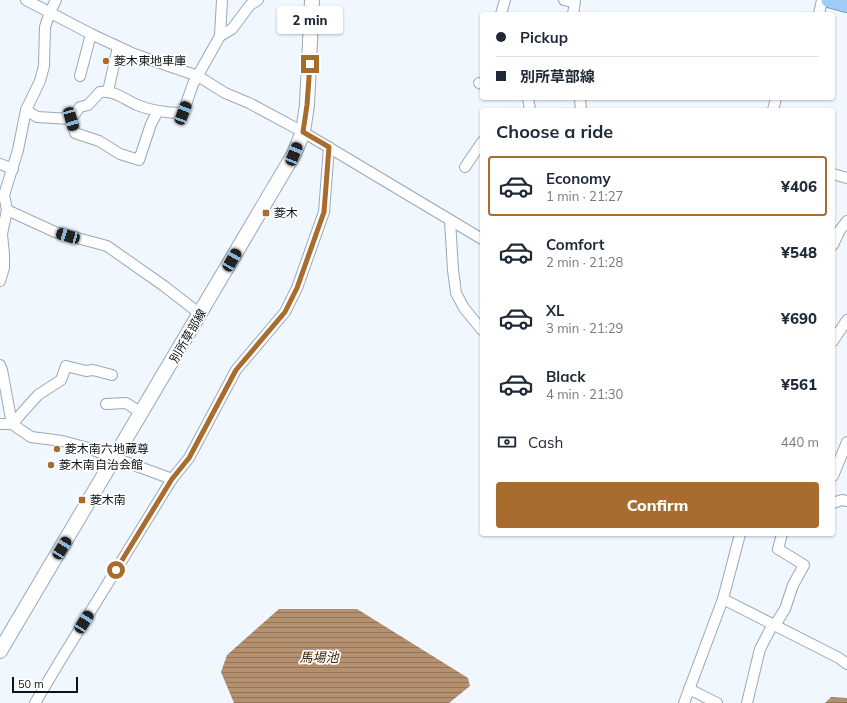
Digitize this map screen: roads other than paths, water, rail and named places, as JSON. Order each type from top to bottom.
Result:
[{"type":"main road","name":"別所草部線","points":[[0,651],[116,458],[294,154],[303,132],[308,89],[312,0]]},
{"type":"main road","points":[[829,0],[847,5]]},
{"type":"street","points":[[26,0],[118,47],[202,78],[225,93],[249,103],[303,132],[480,238]]},
{"type":"street","points":[[0,281],[4,268],[2,234],[7,210],[4,195],[12,169],[26,110],[40,81],[44,66],[45,27],[56,0]]},
{"type":"street","points":[[71,119],[80,107],[88,105],[100,92],[108,91],[139,105],[158,111],[166,113],[183,113],[193,84],[202,78],[208,59],[220,36],[222,0]]},
{"type":"street","points":[[220,36],[232,29],[250,5],[258,0]]},
{"type":"street","points":[[502,12],[505,0]]},
{"type":"street","points":[[564,0],[575,2],[573,12]]},
{"type":"street","points":[[819,12],[822,0]]},
{"type":"street","points":[[80,76],[91,34]]},
{"type":"street","points":[[108,91],[118,47]]},
{"type":"street","points":[[26,110],[37,117],[71,119]]},
{"type":"street","points":[[71,119],[75,133],[99,141],[120,154],[139,160],[151,124],[158,111]]},
{"type":"street","points":[[35,703],[172,479],[189,458],[236,370],[285,312],[297,288],[324,212],[329,147]]},
{"type":"street","points":[[465,167],[480,147]]},
{"type":"street","points":[[0,164],[12,169]]},
{"type":"street","points":[[835,175],[847,178]]},
{"type":"street","points":[[7,210],[55,232],[107,246],[164,286],[200,314]]},
{"type":"street","points":[[450,220],[456,293],[464,308],[480,328]]},
{"type":"street","points":[[835,241],[840,230],[847,221]]},
{"type":"street","points":[[835,338],[847,320]]},
{"type":"street","points":[[0,365],[12,424]]},
{"type":"street","points":[[12,424],[38,395],[61,380],[66,366],[86,371],[93,370],[112,375]]},
{"type":"street","points":[[106,404],[126,403],[142,413]]},
{"type":"street","points":[[0,424],[12,424],[31,436],[72,443],[172,479]]},
{"type":"street","points":[[835,471],[847,442]]},
{"type":"street","points":[[835,502],[842,500],[847,501]]},
{"type":"street","points":[[684,703],[723,599],[739,536]]},
{"type":"street","points":[[747,703],[760,649],[785,609],[793,585],[804,565],[778,549],[781,536]]},
{"type":"street","points":[[723,599],[839,658],[847,664]]},
{"type":"street","points":[[689,689],[717,703]]},
{"type":"water","name":"馬場池","points":[[279,609],[357,609],[468,678],[470,686],[449,703],[234,703],[221,672],[227,655]]},
{"type":"water","points":[[831,697],[847,698],[847,703],[825,703]]},
{"type":"place","name":"菱木東地車庫","points":[[106,61]]},
{"type":"place","name":"菱木","points":[[266,213]]},
{"type":"place","name":"菱木南六地蔵尊","points":[[57,449]]},
{"type":"place","name":"菱木南自治会館","points":[[51,465]]},
{"type":"place","name":"菱木南","points":[[82,500]]}]
